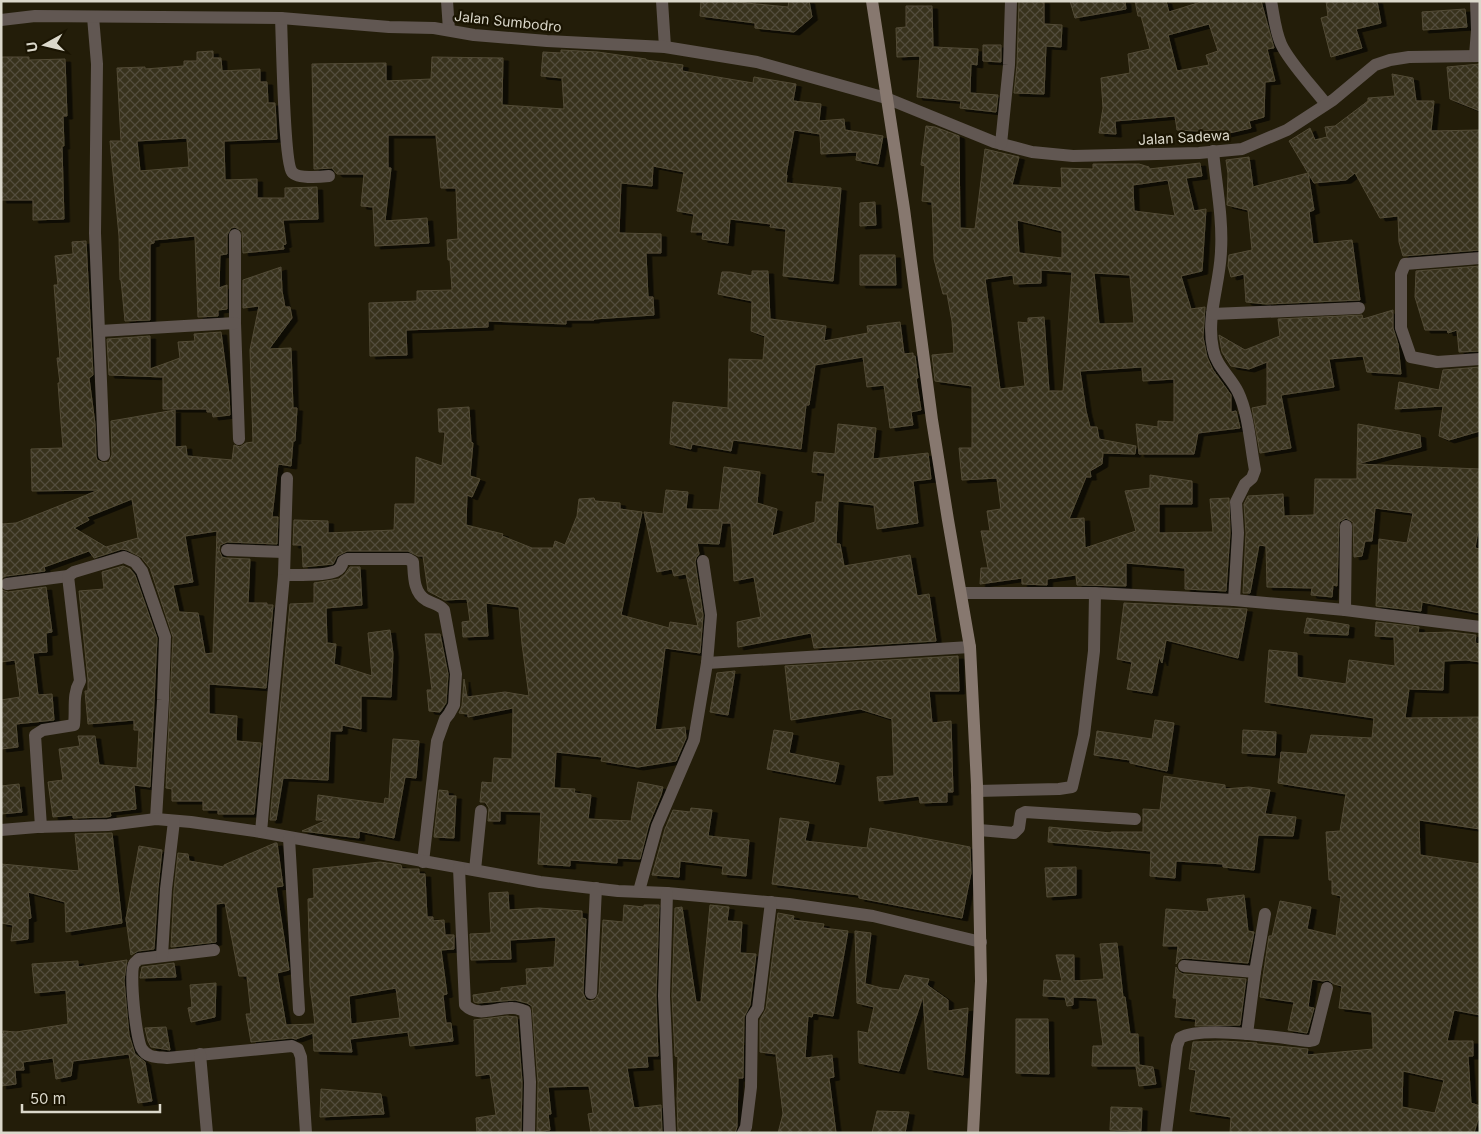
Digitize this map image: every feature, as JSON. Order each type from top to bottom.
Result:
[{"type":"main road","points":[[872,1],[915,286],[938,456],[970,647],[979,830],[981,942],[981,981],[973,1133]]},
{"type":"street","points":[[447,1],[450,30]]},
{"type":"street","points":[[662,1],[665,47]]},
{"type":"street","points":[[1001,144],[1009,65],[1011,1]]},
{"type":"street","points":[[1271,1],[1276,30],[1282,45],[1291,60],[1326,104]]},
{"type":"street","points":[[1476,1],[1477,52]]},
{"type":"street","name":"Jalan Sumbodro","points":[[1,20],[36,16],[282,18],[389,27],[434,28],[474,35],[665,47],[757,62],[903,104]]},
{"type":"street","points":[[93,17],[97,64],[95,233],[104,455]]},
{"type":"street","points":[[282,18],[286,137],[289,166],[297,176],[329,176]]},
{"type":"street","name":"Jalan Sadewa","points":[[903,104],[1001,144],[1032,152],[1073,156],[1213,152],[1242,149],[1287,130],[1326,104],[1375,65],[1409,57],[1477,52]]},
{"type":"street","points":[[1213,152],[1221,249],[1212,314],[1213,350],[1217,363],[1232,381],[1239,394],[1245,412],[1255,470],[1252,478],[1245,484],[1236,502],[1238,533],[1234,600]]},
{"type":"street","points":[[235,235],[235,323],[239,439]]},
{"type":"street","points":[[1480,258],[1405,264],[1401,274],[1401,328],[1410,357],[1437,362],[1480,359]]},
{"type":"street","points":[[1212,314],[1359,308]]},
{"type":"street","points":[[100,331],[235,323]]},
{"type":"street","points":[[261,832],[284,575],[287,478]]},
{"type":"street","points":[[1345,610],[1346,526]]},
{"type":"street","points":[[227,550],[284,552]]},
{"type":"street","points":[[7,584],[68,576],[74,572],[124,558],[136,562],[142,571],[164,637],[163,700],[156,819]]},
{"type":"street","points":[[284,575],[336,571],[347,559],[408,559],[412,562],[416,588],[424,598],[439,605],[444,610],[456,674],[454,705],[445,719],[438,742],[423,862]]},
{"type":"street","points":[[639,891],[657,826],[694,740],[707,663],[711,615],[703,561]]},
{"type":"street","points":[[41,827],[35,735],[43,730],[74,725],[74,698],[80,681],[72,597],[68,576]]},
{"type":"street","points":[[962,594],[1095,593],[1234,600],[1345,610],[1480,627]]},
{"type":"street","points":[[977,791],[1072,787],[1084,735],[1094,651],[1095,593]]},
{"type":"street","points":[[707,663],[970,647]]},
{"type":"street","points":[[475,870],[481,811]]},
{"type":"street","points":[[979,830],[1014,833],[1020,828],[1021,814],[1025,812],[1135,819]]},
{"type":"street","points":[[1,830],[108,825],[156,819],[261,832],[540,882],[771,902],[872,916],[981,942]]},
{"type":"street","points":[[162,956],[166,889],[174,822]]},
{"type":"street","points":[[289,838],[299,1010]]},
{"type":"street","points":[[459,868],[465,1005],[470,1010],[476,1012],[515,1008],[525,1011],[530,1082],[529,1133]]},
{"type":"street","points":[[590,992],[596,888]]},
{"type":"street","points":[[667,893],[664,996],[670,1133]]},
{"type":"street","points":[[743,1133],[746,1127],[751,1087],[752,1016],[758,1008],[771,902]]},
{"type":"street","points":[[1247,1034],[1265,914]]},
{"type":"street","points":[[214,950],[139,959],[133,965],[132,978],[137,1039],[142,1050],[149,1056],[167,1058],[292,1046],[298,1049],[301,1057],[306,1133]]},
{"type":"street","points":[[1184,966],[1255,972]]},
{"type":"street","points":[[1166,1133],[1177,1046],[1180,1038],[1194,1033],[1247,1034],[1309,1042],[1314,1040],[1327,988]]},
{"type":"street","points":[[200,1054],[207,1133]]},
{"type":"building","points":[[701,1],[726,1],[788,7],[789,1],[809,1],[812,17],[794,32],[755,28],[755,23],[700,16]]},
{"type":"building","points":[[1019,1],[1044,1],[1044,24],[1062,25],[1061,47],[1046,46],[1044,94],[1014,93]]},
{"type":"building","points":[[1070,1],[1125,1],[1126,9],[1075,18]]},
{"type":"building","points":[[1135,1],[1166,1],[1169,12],[1204,1],[1261,1],[1274,48],[1267,49],[1275,81],[1265,82],[1264,117],[1249,121],[1251,128],[1225,134],[1224,130],[1177,130],[1175,116],[1115,121],[1116,134],[1099,133],[1103,108],[1101,78],[1130,73],[1128,54],[1150,49],[1141,16],[1138,16]],"holes":[[[1209,24],[1218,51],[1206,55],[1209,65],[1177,71],[1168,35]]]},
{"type":"building","points":[[1326,1],[1377,1],[1381,23],[1356,29],[1362,48],[1331,57],[1321,18],[1328,16]]},
{"type":"building","points":[[906,6],[932,6],[933,47],[978,49],[977,65],[971,64],[970,93],[998,95],[996,112],[960,108],[961,101],[917,97],[920,56],[897,57],[896,28],[906,27]]},
{"type":"building","points":[[1465,9],[1467,27],[1423,30],[1422,12]]},
{"type":"building","points":[[983,45],[1001,45],[1001,62],[983,61]]},
{"type":"building","points":[[561,50],[598,52],[683,65],[682,71],[753,83],[754,77],[796,84],[793,101],[821,104],[819,121],[844,119],[845,130],[883,136],[878,164],[856,160],[857,152],[821,154],[820,134],[794,130],[786,183],[841,188],[833,281],[783,276],[786,229],[770,227],[771,224],[730,219],[728,243],[702,239],[703,232],[691,232],[694,214],[677,211],[684,172],[653,166],[652,186],[621,183],[619,233],[661,234],[661,253],[646,253],[648,297],[653,297],[654,315],[594,320],[566,320],[566,324],[488,321],[488,327],[406,330],[407,355],[370,356],[369,303],[417,301],[417,291],[452,290],[447,240],[458,239],[456,188],[441,188],[436,135],[388,135],[388,168],[391,168],[385,221],[427,218],[429,243],[375,246],[373,207],[361,206],[364,174],[337,174],[332,168],[314,169],[312,64],[386,63],[386,81],[431,79],[432,57],[503,58],[502,105],[564,109],[562,78],[541,76],[543,52],[561,53]]},
{"type":"building","points":[[213,51],[213,58],[221,58],[222,71],[260,69],[260,82],[267,82],[268,103],[275,103],[277,139],[224,141],[225,180],[257,179],[257,198],[285,198],[285,188],[317,187],[318,219],[283,220],[286,244],[283,245],[284,249],[243,253],[242,231],[235,227],[231,228],[227,235],[227,254],[220,255],[219,288],[227,285],[227,309],[218,310],[218,316],[198,317],[195,236],[154,240],[154,243],[150,244],[150,320],[125,321],[120,280],[119,236],[110,141],[121,141],[117,68],[145,67],[145,69],[184,66],[184,61],[197,61],[197,52]],"holes":[[[187,138],[189,167],[140,171],[137,141]]]},
{"type":"building","points":[[1,57],[29,57],[29,60],[65,59],[67,116],[63,116],[64,146],[62,146],[64,219],[33,220],[33,200],[1,200]]},
{"type":"building","points":[[1480,64],[1480,111],[1450,99],[1447,67]]},
{"type":"building","points":[[1392,74],[1413,78],[1416,101],[1434,101],[1431,131],[1480,130],[1480,250],[1403,256],[1399,242],[1398,216],[1380,218],[1355,173],[1346,180],[1314,183],[1289,141],[1310,128],[1315,140],[1327,137],[1325,127],[1335,126],[1368,101],[1368,98],[1395,96]]},
{"type":"building","points":[[926,126],[935,127],[959,136],[960,228],[975,229],[985,149],[1019,157],[1012,185],[1062,188],[1061,168],[1093,169],[1093,164],[1139,164],[1149,167],[1149,169],[1200,163],[1202,176],[1186,178],[1194,211],[1206,209],[1202,271],[1181,276],[1191,309],[1205,307],[1203,337],[1207,357],[1213,370],[1231,395],[1231,412],[1236,411],[1240,428],[1198,433],[1194,454],[1139,454],[1136,424],[1158,427],[1158,421],[1174,422],[1174,379],[1143,381],[1142,367],[1080,371],[1090,427],[1097,427],[1099,439],[1136,446],[1135,454],[1103,453],[1102,464],[1090,471],[1091,477],[1086,477],[1069,519],[1084,518],[1085,548],[1136,531],[1125,491],[1150,488],[1150,475],[1192,481],[1192,504],[1159,504],[1159,533],[1213,532],[1210,499],[1229,498],[1230,533],[1226,591],[1185,589],[1185,568],[1126,563],[1126,586],[1077,585],[1076,575],[1047,579],[1047,585],[1022,584],[1022,578],[980,584],[981,568],[988,568],[981,531],[990,531],[987,511],[1001,509],[997,478],[962,480],[959,448],[972,448],[972,386],[935,381],[932,355],[954,353],[952,321],[947,294],[943,294],[934,259],[932,202],[922,201],[925,166],[921,165]],"holes":[[[1168,180],[1175,216],[1134,211],[1133,185]],[[1017,220],[1062,231],[1062,258],[1019,253]],[[1041,270],[1072,272],[1063,391],[1049,391],[1044,317],[1028,318],[1028,323],[1018,322],[1025,386],[1000,389],[985,279],[1013,275],[1014,284],[1041,283]],[[1094,273],[1130,275],[1134,323],[1099,324]]]},
{"type":"building","points":[[1249,157],[1253,187],[1308,173],[1314,210],[1309,212],[1313,244],[1352,240],[1360,300],[1266,304],[1246,302],[1244,274],[1231,277],[1228,266],[1229,255],[1252,250],[1248,210],[1227,205],[1228,174],[1226,160]]},
{"type":"building","points":[[875,202],[876,225],[860,226],[860,203]]},
{"type":"building","points":[[86,241],[93,375],[89,378],[95,424],[96,456],[97,460],[104,463],[109,462],[112,455],[111,421],[175,410],[175,447],[186,446],[187,456],[232,460],[234,445],[240,447],[246,443],[253,442],[250,350],[259,306],[243,308],[243,280],[281,267],[285,307],[290,307],[292,318],[269,349],[291,348],[293,408],[297,408],[291,466],[278,464],[272,517],[278,517],[277,544],[227,542],[220,545],[219,550],[222,557],[250,559],[248,603],[267,603],[267,605],[273,605],[266,688],[209,684],[209,714],[237,716],[236,741],[261,743],[254,814],[218,814],[218,810],[203,810],[203,801],[172,801],[172,789],[166,788],[173,637],[150,568],[141,557],[122,549],[94,558],[89,551],[44,567],[45,571],[1,578],[1,524],[16,523],[99,490],[32,491],[31,449],[63,448],[58,383],[60,383],[57,358],[60,358],[54,285],[58,285],[55,256],[73,254],[72,242]],"holes":[[[132,499],[138,538],[106,547],[74,528],[89,520],[87,517]],[[217,531],[213,653],[205,654],[198,613],[179,612],[173,585],[193,582],[185,536]]]},
{"type":"building","points":[[860,255],[895,255],[896,285],[860,285]]},
{"type":"building","points":[[1480,266],[1480,351],[1459,352],[1457,330],[1448,333],[1447,330],[1425,330],[1415,297],[1416,271]]},
{"type":"building","points":[[752,271],[768,271],[770,319],[826,326],[824,341],[868,333],[867,326],[900,322],[904,354],[913,353],[913,356],[915,356],[918,378],[916,378],[921,410],[911,412],[913,425],[890,428],[884,385],[867,387],[863,357],[815,365],[809,405],[806,405],[801,449],[733,440],[731,451],[692,444],[691,449],[670,444],[673,402],[728,408],[729,359],[763,360],[765,336],[751,331],[752,301],[718,294],[722,272],[752,276]]},
{"type":"building","points":[[1393,310],[1393,328],[1398,344],[1401,374],[1367,372],[1363,356],[1329,359],[1334,387],[1281,395],[1291,448],[1260,453],[1252,408],[1267,405],[1267,362],[1249,369],[1231,366],[1222,352],[1219,335],[1245,350],[1280,336],[1278,319],[1362,315],[1363,319]]},
{"type":"building","points":[[221,332],[230,415],[213,417],[212,412],[207,412],[207,409],[163,409],[163,377],[109,375],[107,339],[150,336],[150,369],[180,358],[178,342],[195,341],[194,334]]},
{"type":"building","points":[[1480,367],[1480,431],[1449,440],[1439,436],[1443,406],[1395,409],[1399,382],[1439,390],[1443,370]]},
{"type":"building","points":[[469,407],[471,442],[473,443],[470,476],[480,479],[472,497],[467,495],[466,525],[503,534],[502,536],[532,548],[553,548],[555,541],[565,545],[577,516],[579,499],[594,498],[595,501],[620,503],[620,509],[642,512],[621,615],[669,628],[670,622],[698,626],[686,574],[674,576],[672,569],[657,572],[644,512],[663,514],[666,490],[688,492],[686,509],[719,510],[724,467],[760,472],[757,503],[777,509],[772,536],[815,522],[816,502],[822,502],[825,473],[812,472],[814,452],[835,454],[838,424],[876,428],[873,459],[928,453],[931,479],[913,481],[918,523],[877,529],[874,505],[838,501],[836,544],[840,544],[844,566],[910,555],[917,596],[929,594],[936,641],[814,648],[811,633],[738,647],[737,622],[761,617],[754,577],[734,581],[731,523],[722,523],[719,544],[697,543],[699,554],[695,562],[703,615],[700,653],[665,648],[655,730],[685,727],[686,738],[676,761],[638,767],[601,761],[602,757],[556,752],[554,788],[575,789],[574,793],[591,795],[588,819],[631,821],[638,782],[663,787],[649,824],[640,859],[617,858],[617,863],[570,860],[570,866],[538,864],[541,812],[500,811],[500,821],[488,821],[489,808],[485,802],[480,802],[482,782],[492,783],[494,758],[512,759],[513,708],[468,717],[468,714],[459,713],[462,706],[464,679],[467,697],[505,692],[529,696],[519,607],[486,603],[488,636],[463,637],[462,622],[470,621],[467,599],[445,600],[428,591],[423,556],[418,556],[408,551],[347,551],[337,556],[333,564],[303,567],[302,545],[293,545],[294,520],[328,521],[328,533],[394,530],[395,504],[415,504],[416,457],[442,466],[445,432],[439,432],[438,409]]},
{"type":"building","points":[[1358,424],[1420,435],[1421,447],[1357,464]]},
{"type":"building","points":[[1357,464],[1480,469],[1480,520],[1475,548],[1480,549],[1480,613],[1422,602],[1421,611],[1376,606],[1379,539],[1407,543],[1413,513],[1375,508],[1372,541],[1365,541],[1362,556],[1354,557],[1353,522],[1346,518],[1339,522],[1337,586],[1333,585],[1332,597],[1311,595],[1312,588],[1267,587],[1266,546],[1259,545],[1250,593],[1243,593],[1246,533],[1244,504],[1248,496],[1283,494],[1284,516],[1314,515],[1315,479],[1357,479]]},
{"type":"building","points":[[123,566],[130,569],[135,575],[157,638],[150,787],[134,785],[136,809],[110,812],[111,816],[107,817],[73,818],[73,815],[53,817],[48,782],[63,780],[59,749],[80,746],[78,736],[95,736],[99,765],[137,768],[139,730],[134,730],[134,720],[88,724],[85,691],[88,691],[88,680],[79,591],[104,589],[102,572]]},
{"type":"building","points":[[350,567],[360,567],[362,605],[326,608],[327,643],[336,644],[334,664],[372,676],[368,633],[390,630],[393,654],[391,697],[361,696],[361,729],[342,725],[342,731],[330,731],[328,780],[283,778],[276,820],[270,820],[290,604],[314,603],[314,583],[339,579]]},
{"type":"building","points":[[46,587],[52,632],[46,633],[47,652],[33,653],[38,695],[52,694],[54,720],[16,724],[18,747],[1,749],[1,700],[20,697],[15,660],[1,662],[1,590],[8,592]]},
{"type":"building","points":[[1124,603],[1247,609],[1238,658],[1166,640],[1162,663],[1159,657],[1152,693],[1127,689],[1132,662],[1117,659]]},
{"type":"building","points":[[1307,618],[1349,625],[1348,635],[1304,633]]},
{"type":"building","points":[[1376,622],[1419,627],[1418,633],[1451,632],[1476,635],[1475,643],[1480,644],[1480,662],[1466,660],[1444,661],[1443,690],[1409,689],[1405,718],[1480,717],[1480,829],[1419,820],[1420,855],[1480,864],[1480,1015],[1454,1010],[1447,1041],[1473,1041],[1473,1056],[1468,1056],[1471,1103],[1480,1106],[1480,1113],[1474,1133],[1230,1133],[1231,1117],[1190,1111],[1196,1070],[1189,1069],[1193,1042],[1257,1043],[1308,1049],[1307,1055],[1373,1049],[1372,1012],[1339,1008],[1342,986],[1328,980],[1312,979],[1308,1007],[1314,1008],[1307,1033],[1288,1030],[1294,1002],[1260,997],[1269,936],[1272,936],[1280,901],[1311,907],[1307,929],[1336,936],[1341,896],[1332,894],[1332,880],[1329,880],[1326,832],[1340,831],[1346,794],[1278,783],[1281,752],[1307,754],[1311,735],[1372,738],[1374,718],[1265,702],[1269,650],[1297,653],[1297,677],[1346,684],[1349,660],[1395,666],[1394,637],[1375,636]],"holes":[[[1403,1071],[1444,1080],[1435,1113],[1402,1107]]]},
{"type":"building","points":[[425,634],[440,634],[448,674],[446,703],[440,712],[429,711],[427,690],[432,690]]},
{"type":"building","points":[[958,656],[959,691],[929,691],[932,723],[951,721],[953,792],[947,792],[947,802],[920,803],[919,796],[879,801],[877,777],[894,776],[892,719],[860,709],[791,720],[785,666]]},
{"type":"building","points":[[735,671],[728,715],[710,712],[717,673]]},
{"type":"building","points":[[1155,720],[1174,723],[1167,771],[1130,763],[1130,760],[1094,755],[1097,731],[1152,739]]},
{"type":"building","points":[[774,730],[793,733],[789,753],[839,763],[835,782],[767,769]]},
{"type":"building","points":[[1243,730],[1276,732],[1275,755],[1242,753]]},
{"type":"building","points":[[393,739],[419,741],[416,778],[405,777],[394,838],[359,831],[359,838],[302,831],[327,820],[316,820],[318,795],[384,804],[385,798],[389,799]]},
{"type":"building","points":[[1164,776],[1225,785],[1225,789],[1249,787],[1270,790],[1265,814],[1296,817],[1293,836],[1258,835],[1254,870],[1223,867],[1223,864],[1176,861],[1175,878],[1150,876],[1151,851],[1048,842],[1049,827],[1111,833],[1143,832],[1143,809],[1160,810]]},
{"type":"building","points":[[19,784],[22,812],[1,814],[1,786]]},
{"type":"building","points":[[439,790],[448,791],[448,796],[456,796],[454,838],[434,837]]},
{"type":"building","points":[[691,808],[712,810],[708,836],[749,840],[746,876],[722,874],[723,866],[680,861],[679,877],[652,875],[665,829],[673,810],[690,812]]},
{"type":"building","points":[[780,818],[809,822],[805,841],[867,848],[870,828],[970,847],[971,873],[962,918],[859,898],[859,895],[772,884]]},
{"type":"building","points":[[112,833],[122,923],[66,932],[65,902],[28,892],[31,918],[28,919],[28,939],[11,941],[13,925],[1,923],[1,864],[79,871],[75,834]]},
{"type":"building","points":[[277,843],[283,886],[276,887],[289,970],[277,973],[286,1025],[315,1024],[310,985],[308,899],[314,898],[313,869],[380,862],[401,865],[402,869],[419,869],[419,874],[425,874],[427,917],[433,917],[433,921],[444,920],[445,935],[454,935],[454,949],[441,950],[447,994],[443,995],[446,1023],[451,1023],[453,1041],[410,1046],[408,1032],[350,1039],[352,1052],[314,1051],[313,1033],[296,1039],[251,1042],[246,1014],[251,1014],[247,976],[239,976],[225,903],[216,904],[216,942],[171,947],[178,853],[188,854],[189,861],[224,867],[224,865]],"holes":[[[396,988],[400,1018],[351,1024],[349,996]]]},
{"type":"building","points":[[139,846],[162,850],[154,949],[138,951],[131,955],[126,919]]},
{"type":"building","points":[[1076,867],[1076,895],[1047,897],[1045,868]]},
{"type":"building","points":[[508,892],[509,910],[539,908],[582,911],[582,918],[586,919],[583,993],[586,1000],[590,1001],[595,1000],[599,993],[603,920],[623,922],[624,905],[644,907],[644,905],[659,905],[656,996],[658,1056],[647,1056],[648,1067],[627,1068],[634,1108],[661,1105],[662,1133],[591,1133],[588,1114],[593,1113],[589,1086],[548,1087],[551,1114],[548,1114],[550,1130],[537,1132],[538,1082],[532,1006],[515,1000],[478,1003],[474,1002],[473,995],[501,991],[501,988],[527,985],[526,969],[554,967],[556,937],[510,940],[511,959],[471,960],[470,934],[491,933],[489,893]]},
{"type":"building","points":[[1244,895],[1248,931],[1254,932],[1248,963],[1185,958],[1180,959],[1176,964],[1178,946],[1163,946],[1166,909],[1209,912],[1207,899]]},
{"type":"building","points":[[710,905],[729,907],[727,921],[742,922],[740,953],[756,954],[750,1005],[744,1017],[743,1078],[738,1078],[737,1127],[735,1133],[678,1133],[678,1057],[675,1056],[672,996],[675,908],[682,907],[696,1002],[701,1002]]},
{"type":"building","points":[[778,913],[794,916],[793,920],[824,924],[823,928],[848,931],[833,1016],[813,1013],[812,1017],[808,1016],[805,1058],[832,1055],[834,1077],[829,1078],[836,1133],[778,1133],[783,1114],[776,1054],[760,1052],[760,1020],[766,1009]]},
{"type":"building","points":[[855,931],[871,933],[865,983],[862,983],[899,990],[905,975],[929,979],[927,985],[948,1000],[948,1011],[968,1008],[963,1075],[928,1069],[923,996],[899,1071],[859,1063],[858,1031],[868,1033],[874,1007],[857,1003]]},
{"type":"building","points":[[1117,943],[1123,997],[1125,997],[1130,1034],[1138,1034],[1139,1065],[1153,1067],[1156,1084],[1139,1086],[1136,1066],[1092,1066],[1093,1046],[1103,1046],[1097,998],[1073,997],[1073,1005],[1067,1006],[1065,997],[1043,996],[1044,980],[1062,981],[1056,955],[1074,955],[1074,981],[1104,979],[1100,944]]},
{"type":"building","points":[[127,960],[124,980],[129,1035],[135,1054],[145,1062],[152,1101],[138,1103],[129,1054],[73,1061],[71,1076],[56,1079],[53,1058],[23,1062],[24,1070],[15,1070],[16,1084],[1,1086],[1,1034],[4,1034],[3,1031],[16,1032],[68,1024],[66,990],[35,993],[32,964],[78,961],[78,967]]},
{"type":"building","points":[[174,963],[176,977],[140,978],[142,967]]},
{"type":"building","points":[[1176,967],[1183,974],[1246,979],[1240,1025],[1195,1026],[1196,1019],[1175,1017],[1177,998],[1173,998]]},
{"type":"building","points":[[216,983],[215,1017],[191,1022],[188,1008],[192,1007],[190,985]]},
{"type":"building","points":[[507,1016],[517,1017],[522,1082],[521,1133],[477,1133],[476,1118],[496,1115],[490,1074],[476,1076],[474,1020]]},
{"type":"building","points":[[1016,1019],[1048,1019],[1049,1074],[1016,1073]]},
{"type":"building","points":[[166,1027],[170,1050],[151,1047],[145,1028]]},
{"type":"building","points":[[321,1089],[381,1094],[384,1114],[320,1117]]},
{"type":"building","points":[[1111,1107],[1142,1108],[1141,1131],[1110,1130]]},
{"type":"building","points":[[877,1111],[909,1112],[905,1133],[872,1133]]}]
